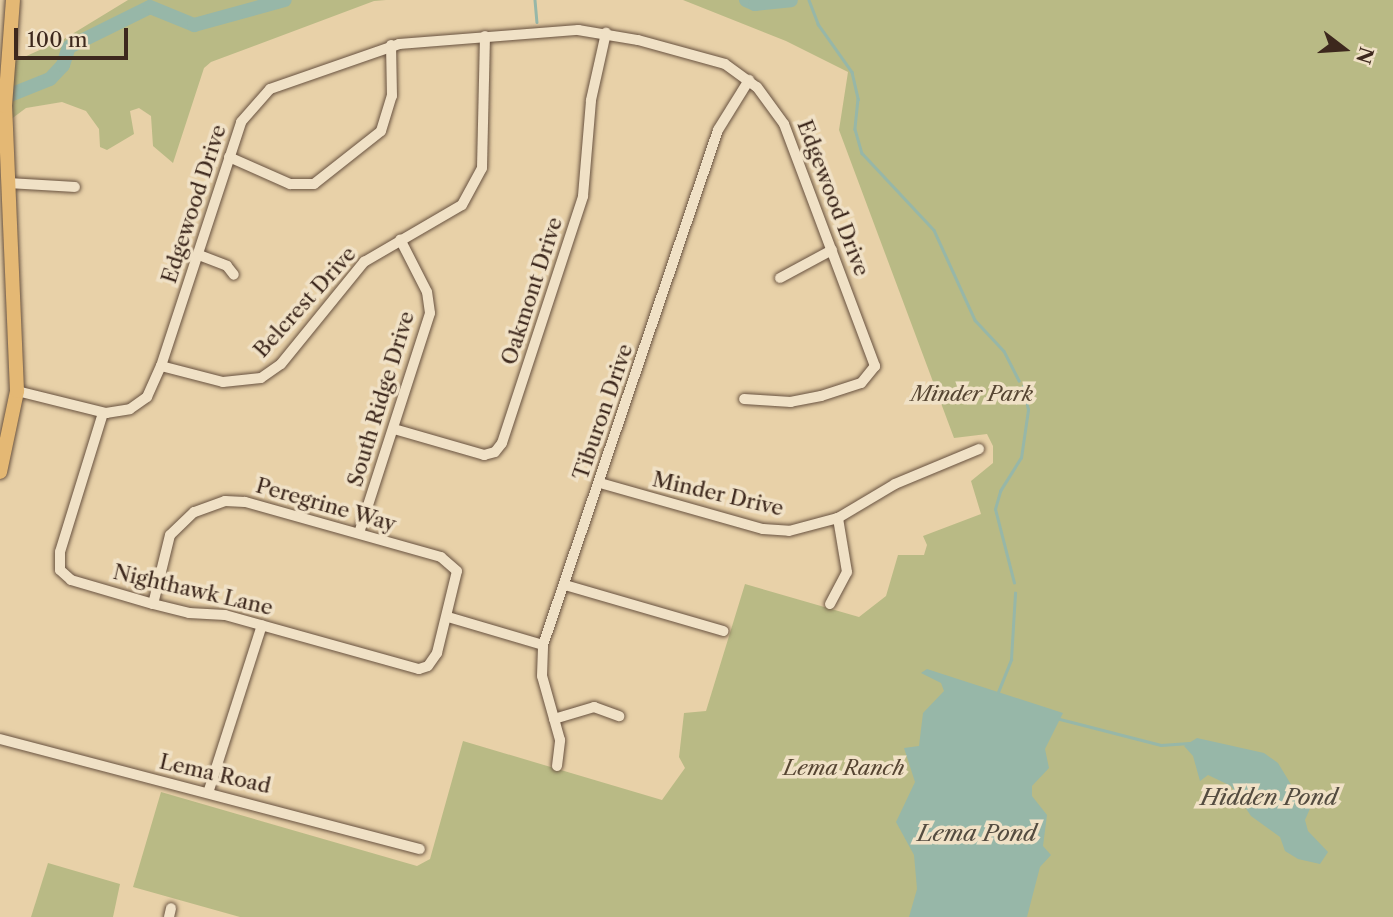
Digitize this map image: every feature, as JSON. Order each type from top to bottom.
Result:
[{"type":"main road","points":[[0,472],[17,391],[6,121],[5,22],[13,0]]},
{"type":"street","name":"Edgewood Drive","points":[[17,391],[103,413],[130,409],[145,399],[161,366],[245,114],[270,89],[391,45],[578,30],[606,33],[706,57],[749,80],[784,124],[871,349],[873,374],[855,386],[806,400],[744,399]]},
{"type":"street","name":"Oakmont Drive","points":[[394,429],[484,455],[495,452],[502,443],[583,196],[591,100],[606,33]]},
{"type":"street","name":"Belcrest Drive","points":[[161,366],[223,382],[261,378],[281,363],[358,267],[400,239],[458,208],[478,180],[484,141],[485,36]]},
{"type":"street","points":[[229,158],[290,184],[314,184],[381,131],[393,96],[391,45]]},
{"type":"street","name":"Tiburon Drive","points":[[557,766],[560,745],[542,676],[544,645],[718,130],[749,80]]},
{"type":"street","points":[[9,183],[75,187]]},
{"type":"street","name":"South Ridge Drive","points":[[359,533],[430,313],[427,292],[400,239]]},
{"type":"street","points":[[780,278],[832,250]]},
{"type":"street","points":[[199,255],[227,266],[234,275]]},
{"type":"street","name":"Nighthawk Lane","points":[[103,413],[59,565],[71,580],[153,604],[262,625],[419,669],[433,661],[448,617]]},
{"type":"street","name":"Minder Drive","points":[[600,483],[764,529],[803,529],[838,518],[895,484],[979,449]]},
{"type":"street","name":"Peregrine Way","points":[[153,604],[170,535],[194,512],[214,503],[245,502],[359,533],[453,563],[457,575],[448,617]]},
{"type":"street","points":[[830,604],[847,572],[838,518]]},
{"type":"street","points":[[565,585],[723,631]]},
{"type":"street","points":[[448,617],[544,645]]},
{"type":"street","points":[[209,790],[262,625]]},
{"type":"street","points":[[555,719],[594,707],[619,716]]},
{"type":"street","name":"Lema Road","points":[[0,739],[118,772],[209,790],[420,849]]},
{"type":"green space","points":[[128,0],[386,0],[374,1],[211,62],[204,68],[173,163],[153,146],[151,116],[139,108],[130,111],[134,134],[107,150],[100,147],[99,129],[86,111],[62,102],[26,108],[10,120],[11,63],[64,39]]},
{"type":"green space","points":[[683,0],[1393,0],[1393,917],[240,917],[133,887],[161,792],[417,866],[430,859],[463,741],[662,800],[685,768],[679,757],[684,713],[706,711],[745,584],[859,617],[886,596],[898,555],[924,555],[927,545],[923,536],[981,514],[971,481],[993,463],[993,446],[987,434],[954,438],[839,130],[848,72],[786,41]]},
{"type":"green space","points":[[48,863],[120,884],[113,917],[31,917]]},
{"type":"water","name":"Lema Pond","points":[[927,669],[1063,713],[1045,749],[1049,768],[1032,786],[1032,796],[1047,815],[1043,846],[1051,855],[1040,867],[1027,917],[909,917],[917,889],[914,855],[896,822],[915,782],[904,748],[919,746],[923,713],[944,691],[941,683],[921,673]]},
{"type":"water","name":"Hidden Pond","points":[[1197,738],[1264,753],[1278,763],[1298,796],[1312,804],[1305,820],[1308,831],[1328,852],[1320,864],[1298,859],[1285,851],[1280,837],[1251,816],[1231,786],[1208,775],[1200,781],[1193,756],[1184,746]]},
{"type":"waterway","points":[[10,95],[50,79],[63,65],[69,47],[150,7],[194,25],[285,0]]},
{"type":"waterway","points":[[535,0],[537,22]]},
{"type":"waterway","points":[[746,0],[755,4],[791,0]]},
{"type":"waterway","points":[[809,0],[818,24],[852,72],[858,99],[855,129],[862,153],[934,230],[975,320],[1004,351],[1019,380]]},
{"type":"waterway","points":[[1014,583],[995,509],[1000,491],[1021,458],[1028,410],[1023,387]]},
{"type":"waterway","points":[[998,692],[1011,659],[1015,593]]},
{"type":"waterway","points":[[1060,719],[1161,745],[1189,743]]},
{"type":"park label","name":"Minder Park","points":[[972,394]]},
{"type":"park label","name":"Lema Ranch","points":[[844,768]]}]
